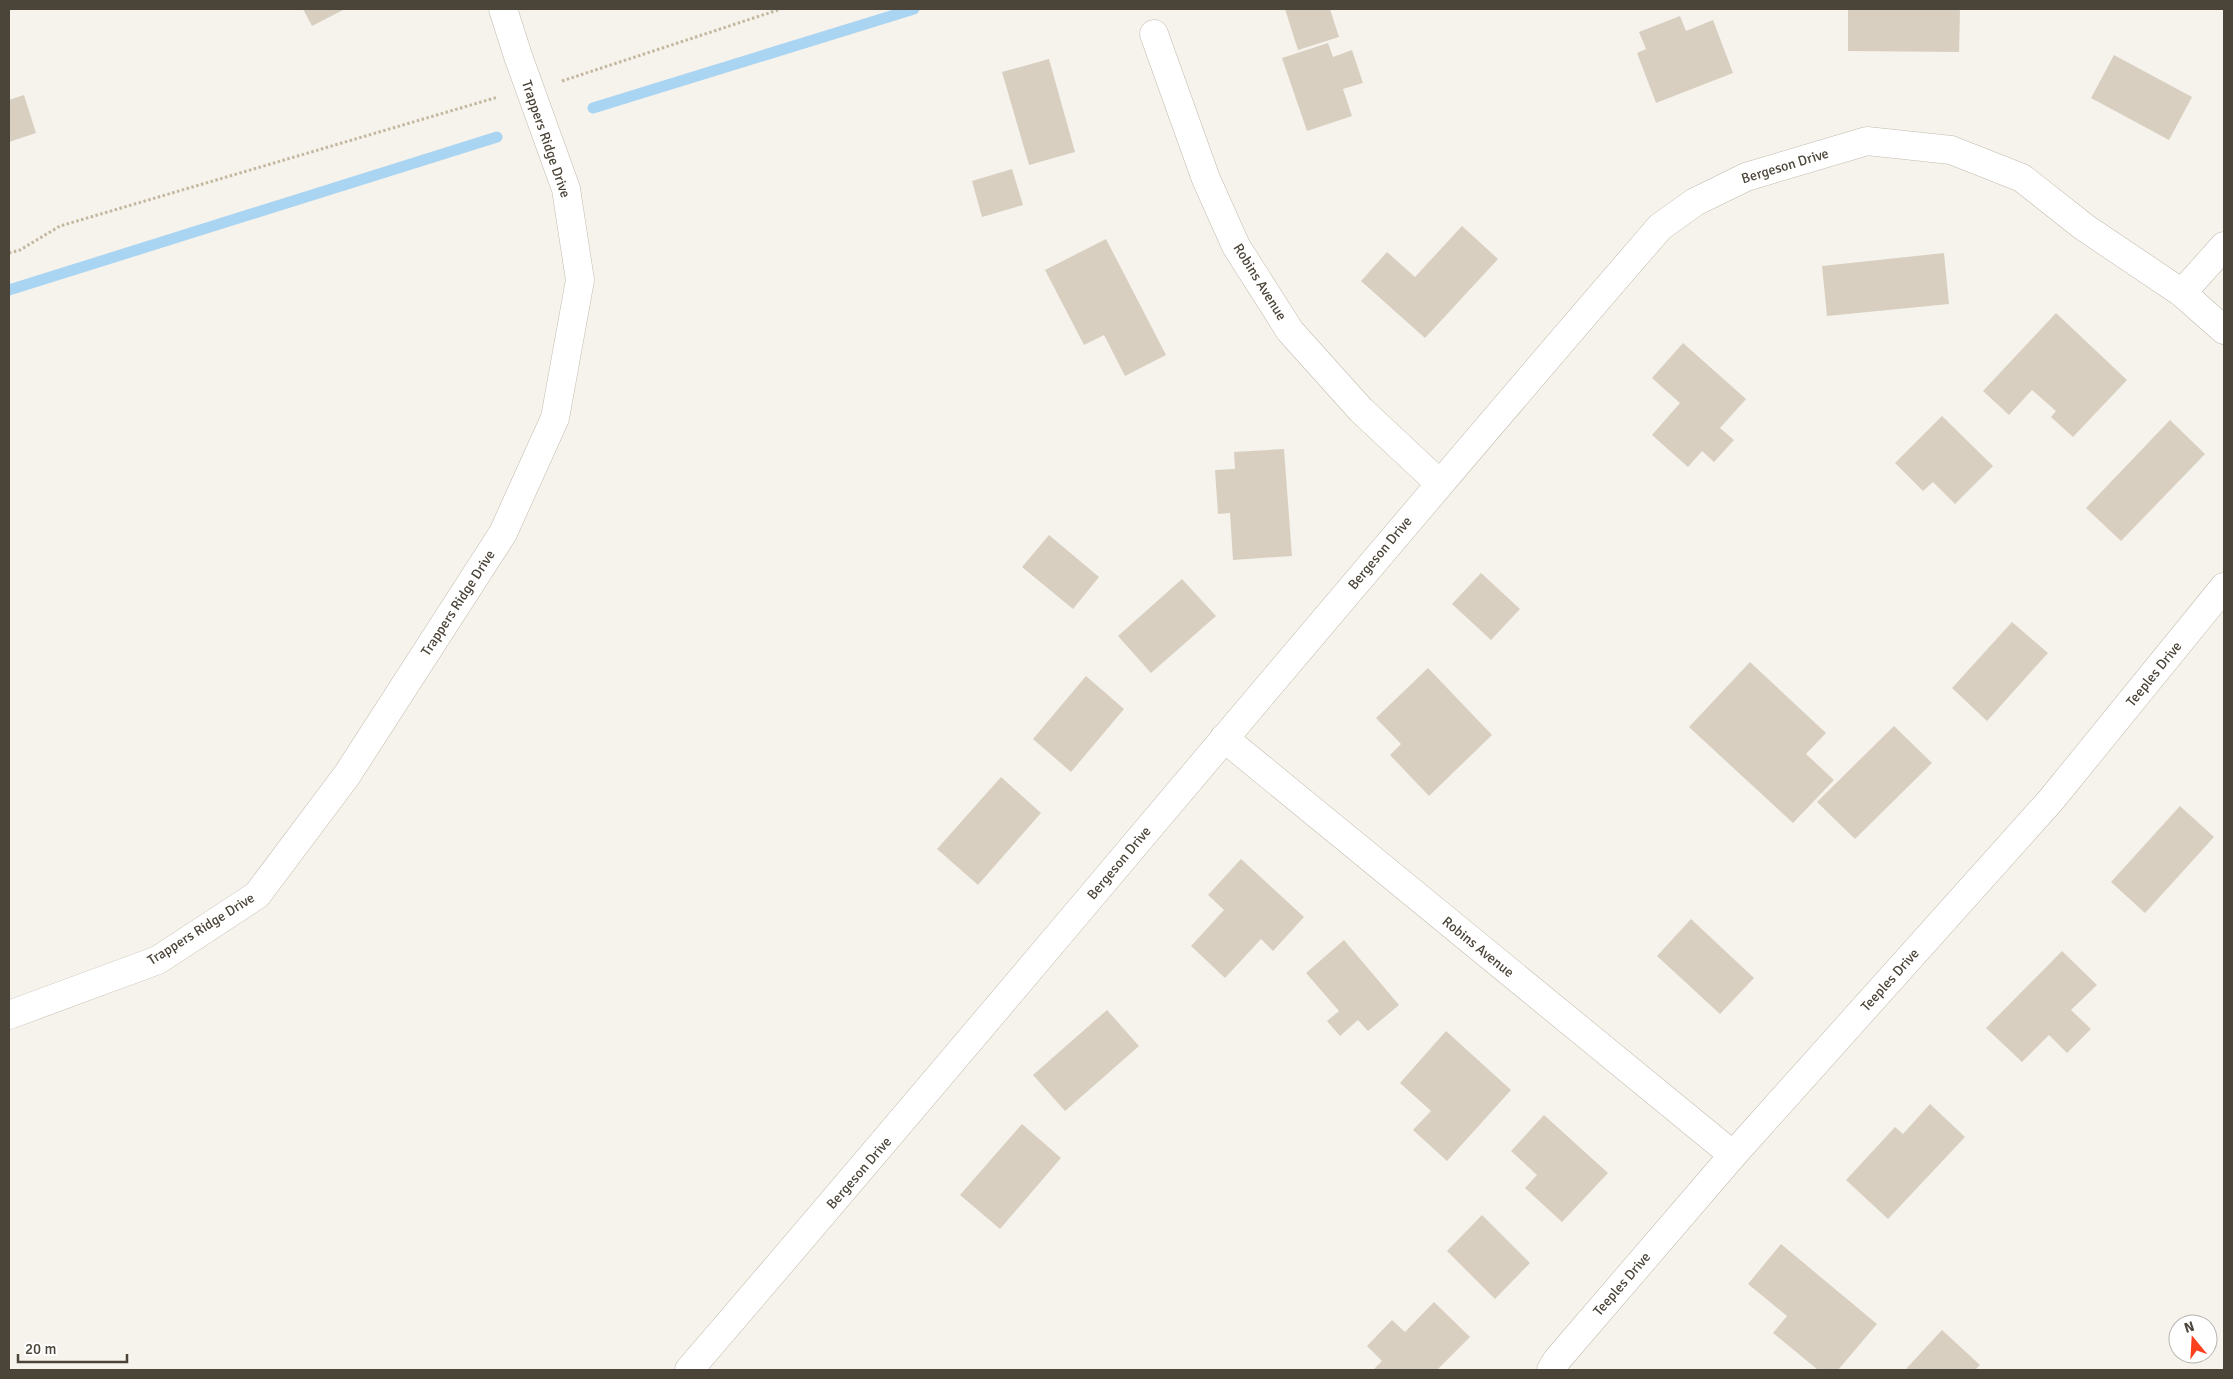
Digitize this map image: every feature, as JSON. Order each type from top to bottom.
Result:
[{"type":"street","name":"Trappers Ridge Drive","points":[[9,1015],[158,960],[257,895],[347,775],[503,533],[555,418],[580,280],[566,189],[518,56],[504,9]]},
{"type":"street","name":"Robins Avenue","points":[[1154,34],[1206,179],[1236,246],[1290,331],[1361,410],[1439,483]]},
{"type":"street","name":"Bergeson Drive","points":[[689,1370],[877,1152],[1439,483],[1660,227],[1695,202],[1746,177],[1867,141],[1951,150],[2022,178],[2084,227],[2182,293],[2224,330]]},
{"type":"street","points":[[2182,293],[2224,246]]},
{"type":"street","name":"Teeples Drive","points":[[1551,1370],[1557,1360],[1733,1155],[2051,800],[2224,587]]},
{"type":"street","name":"Robins Avenue","points":[[1224,738],[1733,1155]]},
{"type":"path","points":[[568,79],[780,9]]},
{"type":"path","points":[[9,253],[20,250],[60,226],[494,98]]},
{"type":"building","points":[[303,9],[345,9],[312,26]]},
{"type":"building","points":[[1285,9],[1330,9],[1339,37],[1298,50]]},
{"type":"building","points":[[1848,9],[1960,9],[1959,52],[1848,51]]},
{"type":"building","points":[[1680,16],[1686,31],[1713,20],[1733,73],[1656,103],[1637,53],[1646,49],[1639,32]]},
{"type":"building","points":[[1328,43],[1333,57],[1352,50],[1363,83],[1343,89],[1352,116],[1307,131],[1282,58]]},
{"type":"building","points":[[2114,55],[2192,97],[2169,140],[2091,98]]},
{"type":"building","points":[[1049,59],[1075,152],[1029,165],[1002,72]]},
{"type":"building","points":[[24,95],[36,133],[9,142],[9,100]]},
{"type":"building","points":[[1012,169],[1023,205],[982,217],[972,181]]},
{"type":"building","points":[[1462,226],[1498,259],[1425,338],[1361,281],[1387,252],[1415,277]]},
{"type":"building","points":[[1106,239],[1166,355],[1125,376],[1104,335],[1084,345],[1045,270]]},
{"type":"building","points":[[1944,253],[1949,304],[1827,316],[1822,266]]},
{"type":"building","points":[[2056,313],[2127,380],[2073,437],[2051,417],[2056,411],[2032,390],[2009,415],[1983,391]]},
{"type":"building","points":[[1683,343],[1746,399],[1720,428],[1734,440],[1714,462],[1702,451],[1688,467],[1652,435],[1680,403],[1652,378]]},
{"type":"building","points":[[1942,416],[1993,466],[1955,504],[1933,482],[1923,491],[1895,463]]},
{"type":"building","points":[[2170,420],[2205,454],[2121,541],[2086,508]]},
{"type":"building","points":[[1284,449],[1292,556],[1233,560],[1230,513],[1218,514],[1215,470],[1235,469],[1234,452]]},
{"type":"building","points":[[1049,535],[1099,577],[1073,609],[1022,567]]},
{"type":"building","points":[[1481,573],[1520,609],[1491,640],[1452,604]]},
{"type":"building","points":[[1182,579],[1216,616],[1151,673],[1118,636]]},
{"type":"building","points":[[2012,622],[2048,653],[1987,721],[1952,688]]},
{"type":"building","points":[[1750,662],[1826,733],[1806,754],[1834,780],[1793,823],[1689,727]]},
{"type":"building","points":[[1428,668],[1492,735],[1429,796],[1390,755],[1401,744],[1376,718]]},
{"type":"building","points":[[1086,676],[1124,709],[1071,772],[1033,739]]},
{"type":"building","points":[[1894,726],[1932,763],[1855,839],[1817,802]]},
{"type":"building","points":[[1001,777],[1041,813],[978,885],[937,849]]},
{"type":"building","points":[[2180,806],[2214,837],[2145,913],[2111,882]]},
{"type":"building","points":[[1241,859],[1304,917],[1273,951],[1261,939],[1225,978],[1191,946],[1224,910],[1208,895]]},
{"type":"building","points":[[1691,919],[1754,978],[1720,1014],[1657,956]]},
{"type":"building","points":[[1344,940],[1399,1005],[1368,1031],[1358,1020],[1340,1036],[1327,1021],[1339,1011],[1306,973]]},
{"type":"building","points":[[2062,951],[2097,985],[2071,1010],[2091,1029],[2067,1053],[2049,1035],[2022,1062],[1986,1028]]},
{"type":"building","points":[[1107,1010],[1139,1046],[1065,1111],[1033,1075]]},
{"type":"building","points":[[1446,1031],[1511,1090],[1447,1161],[1413,1130],[1431,1111],[1400,1083]]},
{"type":"building","points":[[1930,1104],[1965,1137],[1888,1219],[1846,1180],[1895,1127],[1903,1134]]},
{"type":"building","points":[[1544,1115],[1608,1173],[1562,1222],[1525,1188],[1537,1175],[1511,1151]]},
{"type":"building","points":[[1022,1124],[1061,1158],[1000,1229],[960,1195]]},
{"type":"building","points":[[1482,1215],[1530,1263],[1495,1299],[1447,1251]]},
{"type":"building","points":[[1781,1244],[1877,1324],[1838,1370],[1818,1370],[1773,1333],[1787,1316],[1748,1284]]},
{"type":"building","points":[[1434,1302],[1470,1337],[1437,1370],[1373,1370],[1382,1361],[1367,1346],[1392,1320],[1405,1332]]},
{"type":"building","points":[[1942,1330],[1980,1365],[1975,1370],[1905,1370]]},
{"type":"waterway","points":[[593,108],[914,9]]},
{"type":"waterway","points":[[9,290],[497,137]]}]
